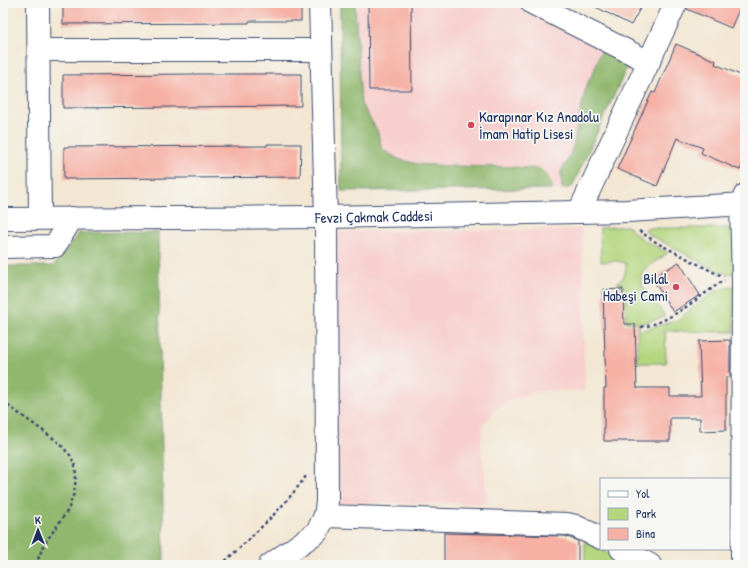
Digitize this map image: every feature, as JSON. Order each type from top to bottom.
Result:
[{"type":"street","points":[[38,3],[40,218]]},
{"type":"street","points":[[270,565],[317,532],[325,516],[327,502],[326,217],[320,3]]},
{"type":"street","points":[[532,3],[649,62]]},
{"type":"street","points":[[580,212],[676,3]]},
{"type":"street","points":[[38,50],[321,50]]},
{"type":"street","points":[[742,565],[744,519],[744,201]]},
{"type":"street","name":"Fevzi Çakmak Caddesi","points":[[3,219],[326,217],[627,211],[744,201]]},
{"type":"street","points":[[3,247],[54,246],[72,218]]},
{"type":"street","points":[[325,516],[567,524],[600,538]]},
{"type":"street","points":[[622,550],[650,565]]},
{"type":"path","points":[[627,211],[637,230],[678,254],[717,274],[728,277],[667,319],[650,326],[641,326]]},
{"type":"path","points":[[3,402],[57,441],[70,455],[74,465],[76,477],[74,493],[68,510],[43,546],[36,565]]},
{"type":"path","points":[[221,565],[262,528],[309,474]]},
{"type":"shaded area","name":"Karapınar Kız Anadolu İmam Hatip Lisesi","points":[[340,3],[514,3],[629,63],[572,187],[568,190],[341,191]]},
{"type":"shaded area","points":[[582,229],[585,391],[546,390],[511,400],[496,409],[483,425],[481,444],[488,503],[337,504],[332,232]]},
{"type":"green space","points":[[340,3],[356,3],[361,104],[377,130],[382,149],[398,159],[417,164],[540,169],[548,177],[553,188],[341,191]]},
{"type":"green space","points":[[603,49],[629,63],[572,187],[562,189],[561,171],[573,147],[586,86]]},
{"type":"green space","points":[[628,226],[636,235],[668,253],[643,270],[641,281],[643,287],[663,313],[664,317],[639,324],[640,331],[677,320],[715,291],[734,286],[734,332],[665,331],[666,363],[638,363],[637,322],[626,322],[625,287],[618,286],[618,282],[625,274],[626,263],[617,261],[601,262],[600,228]]},
{"type":"green space","points":[[734,228],[735,273],[721,273],[648,234],[645,229]]},
{"type":"green space","points":[[158,232],[164,562],[161,565],[3,565],[3,266],[53,266],[79,233]]},
{"type":"green space","points":[[585,539],[600,548],[600,550],[631,565],[585,565]]},
{"type":"building","points":[[63,3],[301,3],[301,21],[249,21],[249,23],[63,24]]},
{"type":"building","points":[[368,3],[411,3],[412,90],[369,90]]},
{"type":"building","points":[[588,3],[643,3],[631,25]]},
{"type":"building","points":[[688,3],[742,3],[731,28],[687,9]]},
{"type":"building","points":[[676,44],[716,61],[715,64],[745,77],[745,159],[740,170],[701,153],[703,148],[677,138],[657,186],[617,169],[652,92],[655,93]]},
{"type":"building","points":[[301,74],[301,106],[63,108],[63,75]]},
{"type":"building","points":[[267,144],[301,144],[300,177],[64,179],[64,147],[267,146]]},
{"type":"building","name":"Bilal Habeşi Cami","points":[[679,262],[700,295],[673,312],[652,278]]},
{"type":"building","points":[[623,289],[624,324],[635,324],[637,388],[670,388],[670,396],[701,396],[699,341],[730,340],[730,377],[726,377],[726,430],[700,431],[700,418],[670,418],[670,441],[604,441],[604,388],[606,388],[603,290]]},
{"type":"building","points":[[444,533],[565,536],[578,541],[578,565],[444,565]]},
{"type":"place","name":"Karapınar Kız Anadolu İmam Hatip Lisesi","points":[[471,125]]},
{"type":"place","name":"Bilal Habeşi Cami","points":[[676,287]]}]
